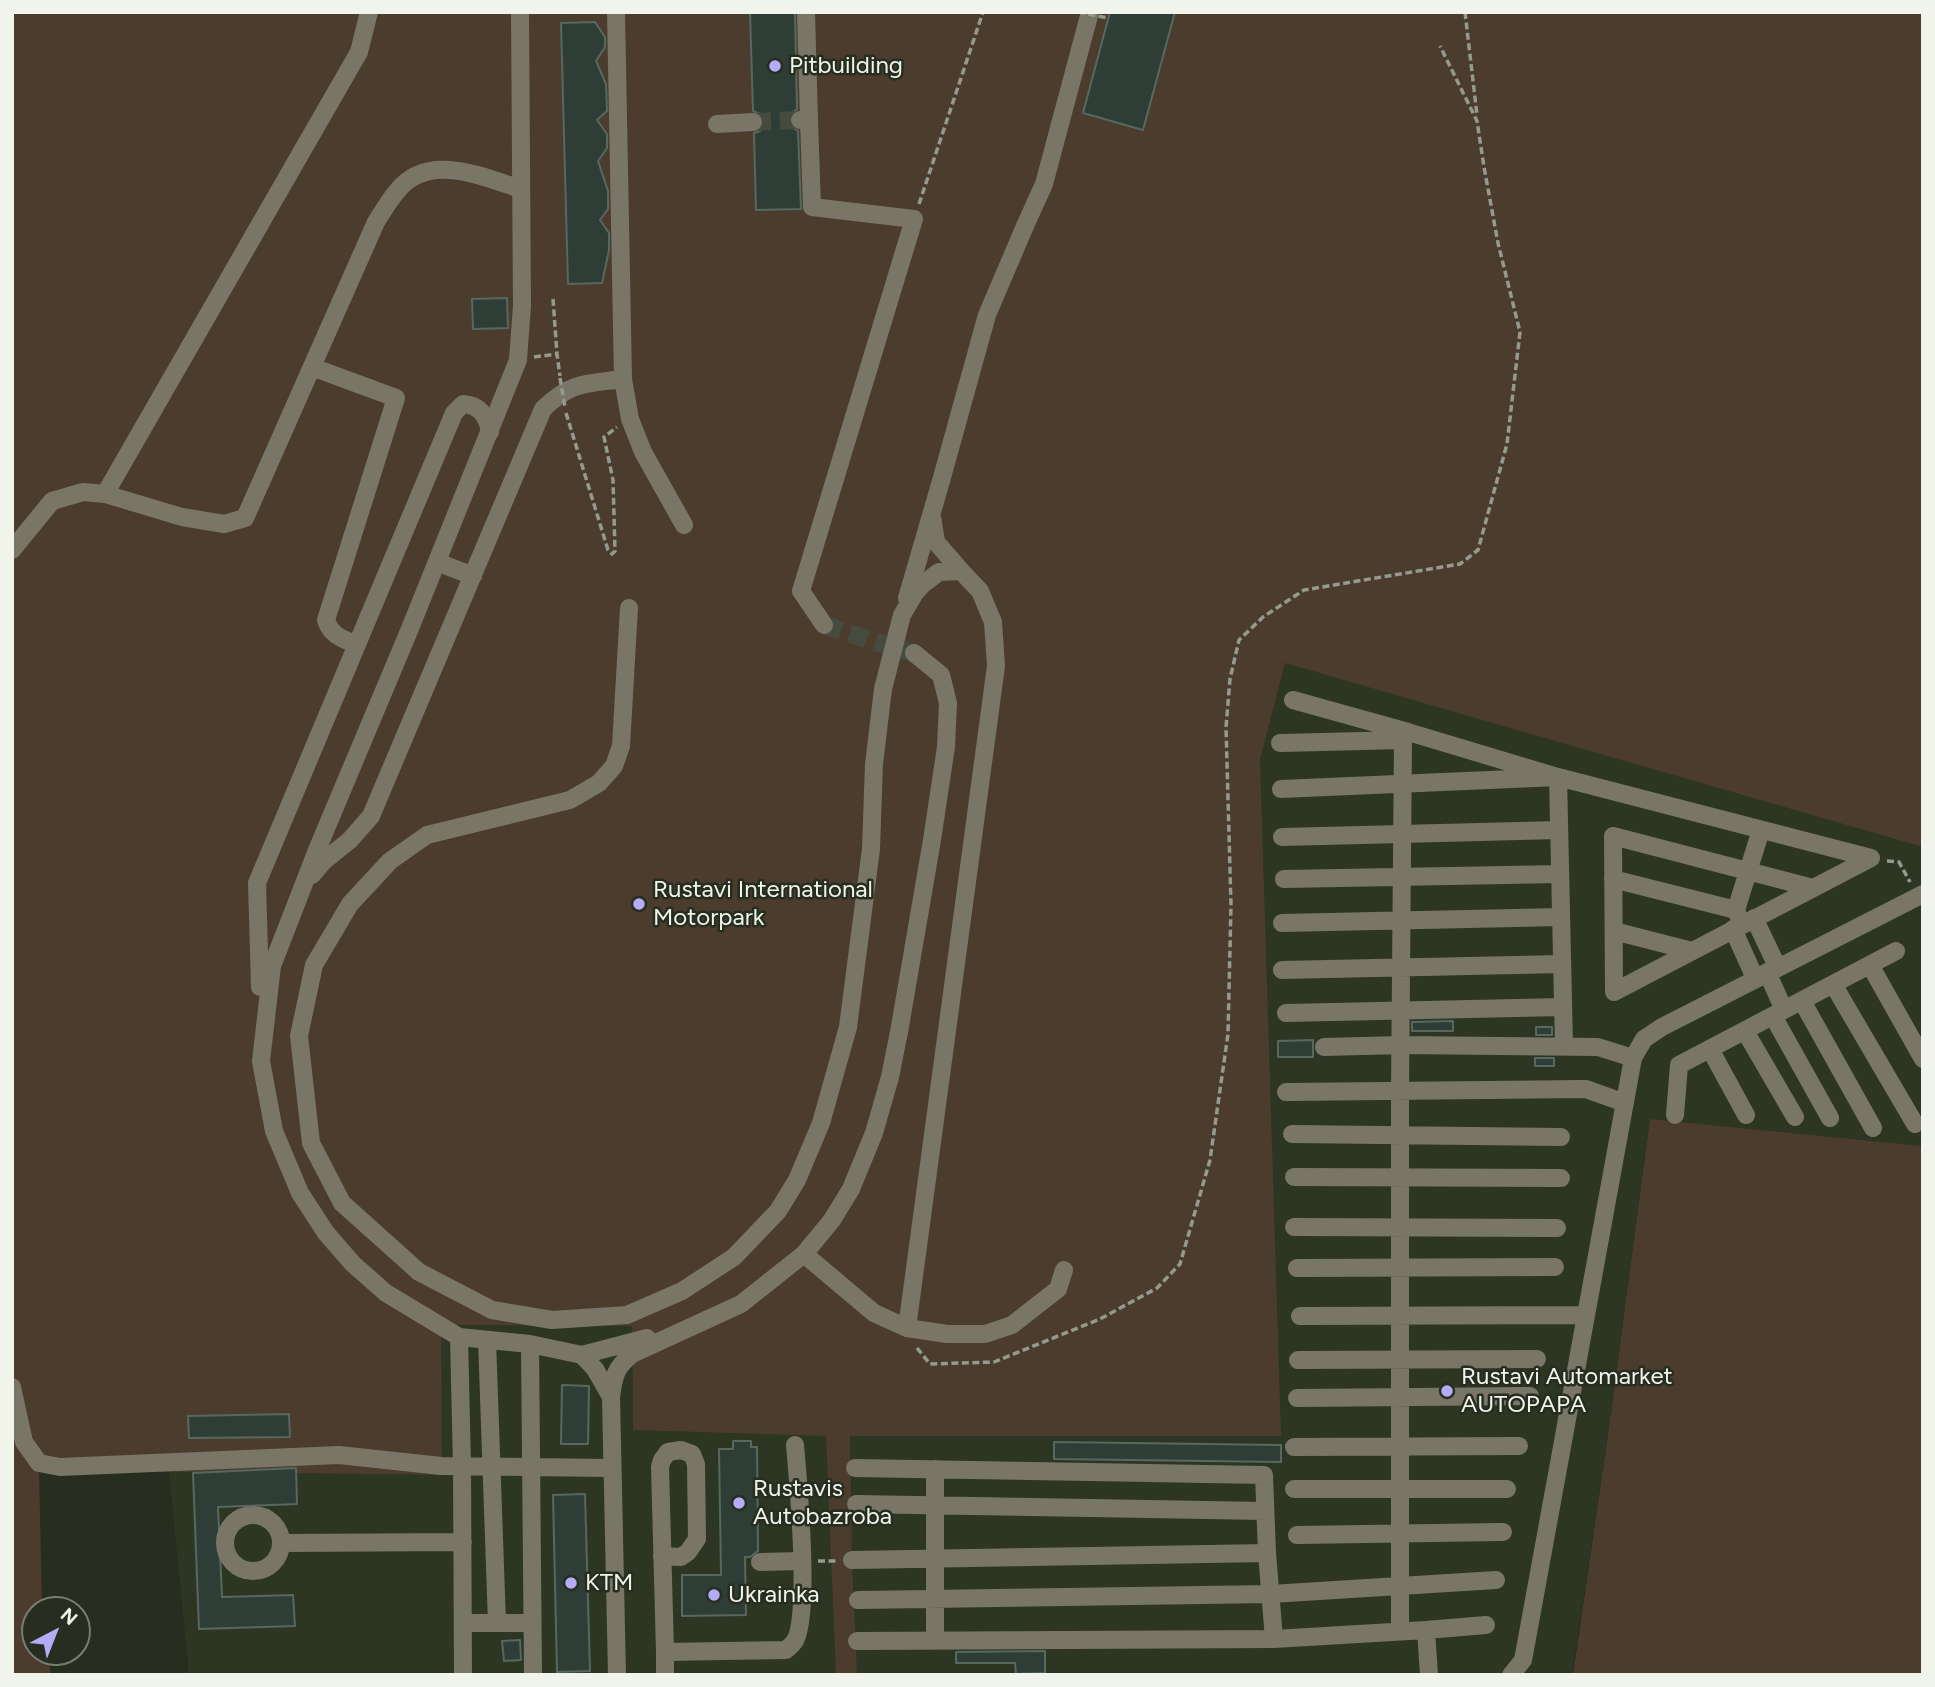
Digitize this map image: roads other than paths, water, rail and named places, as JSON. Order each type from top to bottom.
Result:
[{"type":"street","points":[[105,494],[359,52],[369,12]]},
{"type":"street","points":[[261,1061],[272,966],[518,360],[522,306],[520,12]]},
{"type":"street","points":[[616,12],[623,379],[630,419],[643,452],[684,524]]},
{"type":"street","points":[[806,12],[804,120],[812,207],[914,219],[801,591],[824,625]]},
{"type":"street","points":[[629,608],[621,746],[614,766],[599,783],[570,800],[427,835],[390,860],[351,904],[314,965],[299,1036],[311,1143],[342,1203],[419,1272],[492,1310],[552,1320],[627,1315],[682,1292],[734,1257],[778,1210],[797,1180],[821,1123],[848,1027],[871,849],[874,764],[883,689],[987,315],[1045,184],[1090,12]]},
{"type":"street","points":[[717,124],[753,122]]},
{"type":"street","points":[[12,550],[52,501],[83,492],[105,494],[182,517],[224,523],[245,518],[376,222],[399,187],[422,171],[456,169],[522,189]]},
{"type":"street","points":[[312,367],[396,398],[326,620],[329,629],[337,637],[357,645]]},
{"type":"street","points":[[303,886],[324,861],[350,840],[371,816],[544,410],[558,395],[576,386],[623,379]]},
{"type":"street","points":[[490,432],[483,412],[473,404],[463,404],[454,413],[257,883],[261,1061],[274,1131],[300,1193],[326,1233],[353,1264],[386,1293],[459,1337],[530,1344],[582,1355],[651,1336],[671,1335]]},
{"type":"street","points":[[908,1328],[996,666],[993,622],[979,591],[936,542],[931,515]]},
{"type":"street","points":[[437,562],[473,576]]},
{"type":"street","points":[[902,615],[915,593],[939,572],[961,571]]},
{"type":"street","points":[[617,1675],[611,1397],[614,1375],[621,1363],[632,1354],[741,1304],[804,1254],[832,1220],[851,1189],[874,1133],[899,1032],[946,747],[948,703],[941,675],[914,653]]},
{"type":"street","points":[[1293,700],[1406,736],[1871,858],[1813,888],[1741,920],[1692,951],[1614,992],[1613,835],[1813,888]]},
{"type":"street","points":[[1280,743],[1406,736]]},
{"type":"street","points":[[1400,1631],[1401,920],[1402,783],[1406,736]]},
{"type":"street","points":[[1281,789],[1558,777]]},
{"type":"street","points":[[1558,777],[1564,1046]]},
{"type":"street","points":[[1282,837],[1559,830]]},
{"type":"street","points":[[1761,830],[1748,871],[1741,920],[1767,973],[1779,1013],[1830,1118]]},
{"type":"street","points":[[1284,879],[1560,873]]},
{"type":"street","points":[[1613,879],[1741,920],[1767,973]]},
{"type":"street","points":[[1511,1675],[1523,1660],[1633,1058],[1644,1039],[1662,1027],[1920,895]]},
{"type":"street","points":[[1282,923],[1561,918]]},
{"type":"street","points":[[1614,931],[1692,951]]},
{"type":"street","points":[[1675,1115],[1679,1065],[1896,951]]},
{"type":"street","points":[[1282,970],[1562,964]]},
{"type":"street","points":[[1870,965],[1923,1059]]},
{"type":"street","points":[[1833,984],[1915,1124]]},
{"type":"street","points":[[1802,1001],[1873,1128]]},
{"type":"street","points":[[1286,1013],[1563,1007]]},
{"type":"street","points":[[1745,1031],[1795,1117]]},
{"type":"street","points":[[1324,1047],[1598,1047],[1633,1058]]},
{"type":"street","points":[[1710,1049],[1746,1115]]},
{"type":"street","points":[[1286,1092],[1586,1089],[1625,1103]]},
{"type":"street","points":[[1292,1134],[1561,1137]]},
{"type":"street","points":[[1294,1177],[1561,1178]]},
{"type":"street","points":[[1294,1227],[1557,1228]]},
{"type":"street","points":[[804,1254],[874,1313],[908,1328],[947,1334],[985,1335],[1012,1325],[1058,1289],[1064,1270]]},
{"type":"street","points":[[1297,1268],[1555,1267]]},
{"type":"street","points":[[1300,1316],[1586,1315]]},
{"type":"street","points":[[459,1337],[463,1675]]},
{"type":"street","points":[[487,1340],[497,1623]]},
{"type":"street","points":[[530,1344],[533,1675]]},
{"type":"street","points":[[582,1355],[595,1369],[611,1397]]},
{"type":"street","points":[[1297,1360],[1537,1359]]},
{"type":"street","points":[[12,1387],[24,1442],[39,1463],[60,1467],[339,1455],[440,1466],[612,1468]]},
{"type":"street","points":[[1297,1398],[1530,1396]]},
{"type":"street","points":[[665,1653],[786,1650],[795,1642],[800,1624],[802,1561],[795,1446]]},
{"type":"street","points":[[1294,1447],[1520,1446]]},
{"type":"street","points":[[663,1556],[681,1557],[697,1539],[696,1464],[692,1454],[681,1450],[668,1452],[660,1468],[665,1675]]},
{"type":"street","points":[[855,1468],[1264,1475],[1274,1639]]},
{"type":"street","points":[[935,1469],[935,1640]]},
{"type":"street","points":[[1294,1489],[1507,1489]]},
{"type":"street","points":[[856,1504],[1265,1511]]},
{"type":"street","points":[[1297,1535],[1503,1532]]},
{"type":"street","points":[[281,1543],[463,1542]]},
{"type":"street","points":[[852,1560],[1267,1553]]},
{"type":"street","points":[[760,1562],[802,1561]]},
{"type":"street","points":[[858,1600],[1271,1594],[1496,1580]]},
{"type":"street","points":[[463,1623],[532,1623]]},
{"type":"street","points":[[858,1641],[1274,1639],[1486,1625]]},
{"type":"street","points":[[1426,1630],[1429,1675]]},
{"type":"tunnel","points":[[753,122],[800,120]]},
{"type":"tunnel","points":[[824,625],[914,653]]},
{"type":"place","name":"Pitbuilding","points":[[775,66]]},
{"type":"place","name":"Rustavi International Motorpark","points":[[639,904]]},
{"type":"place","name":"Rustavi Automarket AUTOPAPA","points":[[1447,1391]]},
{"type":"place","name":"Rustavis Autobazroba","points":[[739,1503]]},
{"type":"place","name":"KTM","points":[[571,1583]]},
{"type":"place","name":"Ukrainka","points":[[714,1595]]}]
